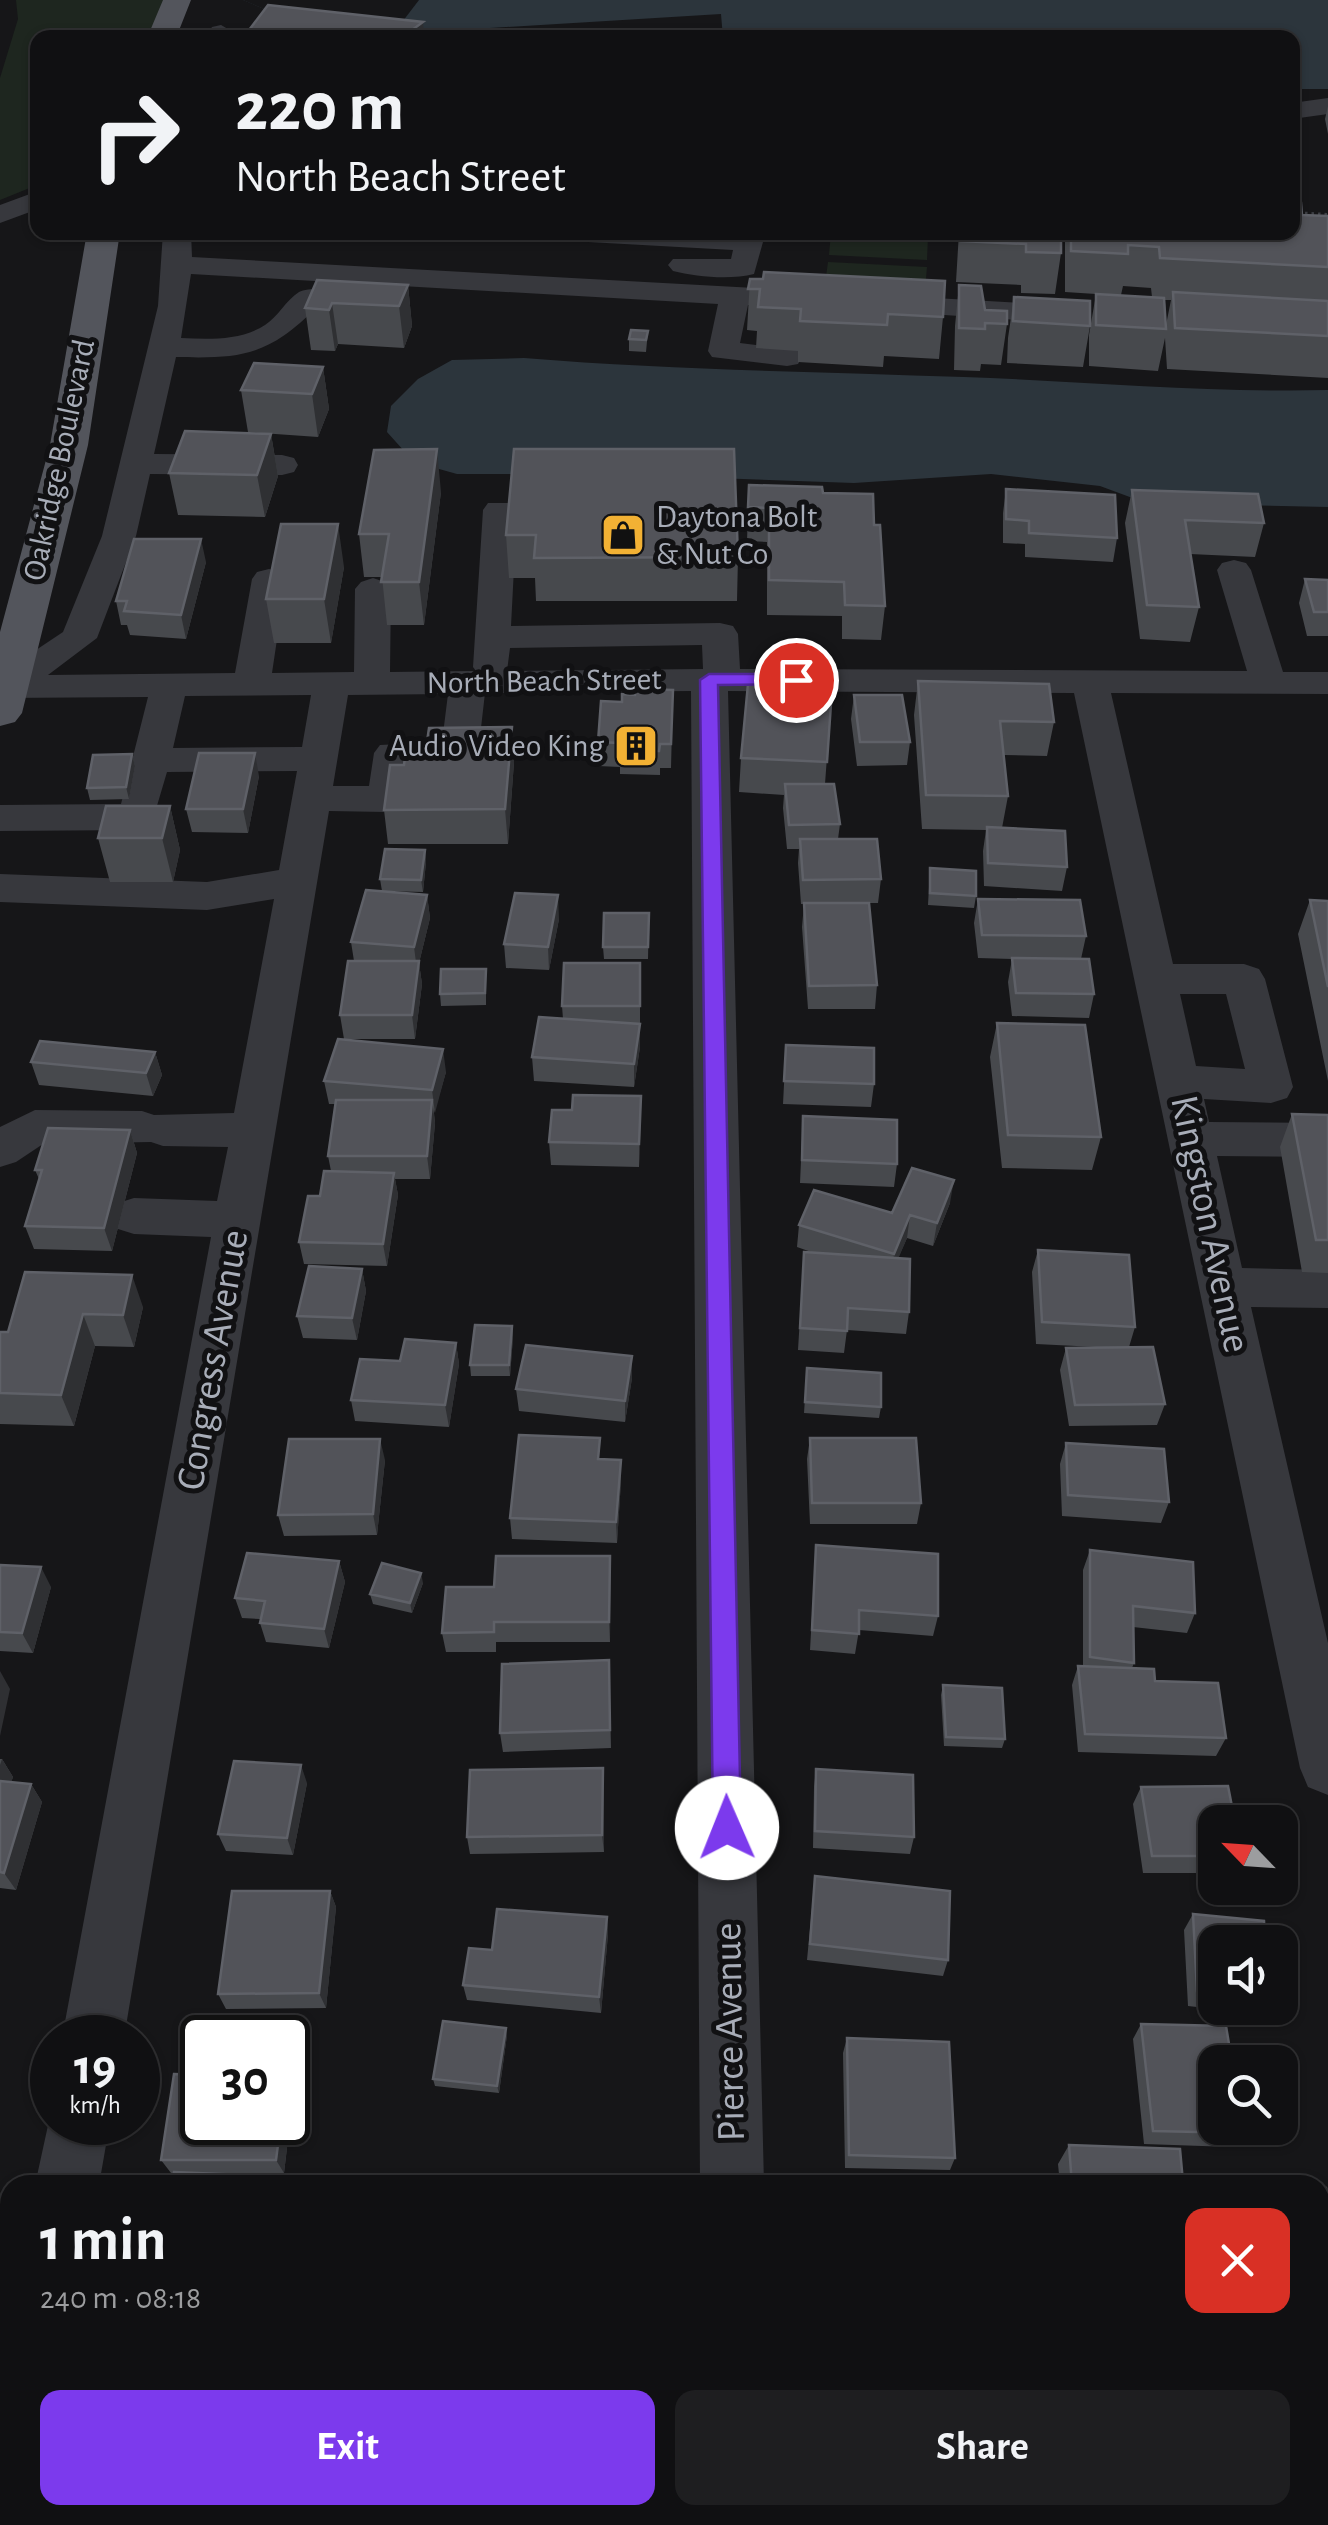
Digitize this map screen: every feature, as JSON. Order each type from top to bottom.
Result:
[{"type":"main road","points":[[164,30],[177,0]]},
{"type":"main road","name":"Oakridge Boulevard","points":[[2,695],[68,445],[100,246]]},
{"type":"street","points":[[1300,110],[1328,106]]},
{"type":"street","points":[[0,215],[30,202]]},
{"type":"street","points":[[2,695],[79,638],[119,536],[164,347],[178,265],[177,240]]},
{"type":"street","points":[[269,244],[744,268],[748,242],[712,240]]},
{"type":"street","points":[[178,265],[443,280],[636,304],[735,296],[1110,317]]},
{"type":"street","points":[[151,404],[231,347],[275,332],[310,298],[433,304],[443,280]]},
{"type":"street","points":[[735,296],[723,351],[787,357]]},
{"type":"street","points":[[164,347],[231,347]]},
{"type":"street","points":[[137,464],[282,465]]},
{"type":"street","points":[[151,760],[315,779],[386,799],[393,753],[459,754],[493,637],[500,510]]},
{"type":"street","points":[[1234,570],[1268,682]]},
{"type":"street","points":[[252,683],[269,579]]},
{"type":"street","name":"Congress Avenue","points":[[97,2015],[315,779],[352,683],[373,589]]},
{"type":"street","name":"Pierce Avenue","points":[[493,637],[720,634],[716,680],[732,2175]]},
{"type":"street","name":"Kingston Avenue","points":[[1090,680],[1189,1139],[1315,1642],[1328,1768]]},
{"type":"street","points":[[0,818],[137,817],[170,683]]},
{"type":"street","name":"North Beach Street","points":[[2,695],[170,683],[1328,683]]},
{"type":"street","points":[[0,888],[207,896],[297,881]]},
{"type":"street","points":[[1156,979],[1244,980],[1271,1087],[1178,1081]]},
{"type":"street","points":[[0,1150],[34,1127],[253,1130]]},
{"type":"street","points":[[1189,1139],[1328,1140]]},
{"type":"street","points":[[134,1216],[238,1220]]},
{"type":"street","points":[[1224,1287],[1328,1289]]},
{"type":"street","points":[[69,2175],[74,2145]]},
{"type":"path","points":[[1300,213],[1328,215]]},
{"type":"shaded area","points":[[16,0],[177,0],[165,30],[30,30],[30,188],[0,200],[0,78],[18,19]]},
{"type":"shaded area","points":[[243,0],[1328,0],[1328,89],[1300,89],[1300,30],[722,30],[721,14],[459,30],[372,30],[264,9]]},
{"type":"shaded area","points":[[830,240],[928,240],[927,260],[829,255]]},
{"type":"shaded area","points":[[828,262],[927,267],[925,290],[825,284]]},
{"type":"shaded area","points":[[524,358],[689,368],[1328,390],[1328,507],[1146,503],[1100,486],[991,474],[854,483],[600,474],[457,474],[414,462],[387,432],[391,406],[418,379],[452,360]]},
{"type":"pier","points":[[243,0],[419,0],[396,30],[372,30],[264,9]]},
{"type":"building","points":[[268,5],[423,22],[412,30],[249,30]]},
{"type":"building","points":[[1300,203],[1302,215],[1328,216],[1328,267],[1160,258],[1159,247],[1128,245],[1128,254],[1071,251],[1071,240],[1300,240]]},
{"type":"building","points":[[1061,240],[1061,253],[1026,252],[1026,244],[961,241]]},
{"type":"building","points":[[764,272],[945,281],[943,317],[888,314],[887,325],[800,321],[801,309],[758,307],[760,289],[748,289],[750,279],[763,279]]},
{"type":"building","points":[[317,280],[408,285],[399,306],[332,303],[329,310],[305,308]]},
{"type":"building","points":[[959,285],[981,286],[985,310],[1007,311],[1007,324],[985,323],[985,329],[959,328]]},
{"type":"building","points":[[1173,292],[1328,301],[1328,336],[1175,328]]},
{"type":"building","points":[[1096,294],[1164,298],[1166,329],[1096,325]]},
{"type":"building","points":[[1014,297],[1090,301],[1090,326],[1013,321]]},
{"type":"building","points":[[631,330],[648,331],[646,340],[629,339]]},
{"type":"building","points":[[254,363],[323,367],[312,394],[241,390]]},
{"type":"building","points":[[185,431],[271,434],[257,475],[169,473]]},
{"type":"building","points":[[437,449],[419,582],[381,582],[389,534],[359,534],[374,450]]},
{"type":"building","points":[[514,449],[734,449],[738,557],[534,558],[536,535],[506,535]]},
{"type":"building","points":[[749,485],[822,487],[823,493],[873,494],[874,525],[880,525],[885,606],[845,605],[844,582],[769,580],[769,508],[748,507]]},
{"type":"building","points":[[1006,489],[1115,495],[1117,538],[1029,533],[1029,521],[1006,519]]},
{"type":"building","points":[[1132,490],[1258,494],[1264,523],[1185,520],[1199,607],[1147,605]]},
{"type":"building","points":[[281,524],[338,524],[324,599],[266,599]]},
{"type":"building","points":[[134,539],[201,539],[181,615],[124,611],[127,601],[116,601]]},
{"type":"building","points":[[1305,579],[1328,580],[1328,612],[1314,612]]},
{"type":"building","points":[[918,681],[1049,684],[1054,722],[1000,721],[1008,796],[926,795]]},
{"type":"building","points":[[748,684],[832,689],[827,762],[741,758]]},
{"type":"building","points":[[636,689],[673,690],[671,744],[660,744],[659,751],[620,751],[620,743],[598,742],[601,701],[622,702],[622,694],[635,695]]},
{"type":"building","points":[[854,695],[902,695],[910,742],[860,742]]},
{"type":"building","points":[[512,727],[505,809],[384,810],[390,765],[404,765],[406,749],[426,749],[429,728]]},
{"type":"building","points":[[199,753],[255,753],[243,809],[186,809]]},
{"type":"building","points":[[132,754],[126,787],[87,788],[93,755]]},
{"type":"building","points":[[785,784],[834,784],[840,824],[789,825]]},
{"type":"building","points":[[106,806],[170,806],[162,838],[98,838]]},
{"type":"building","points":[[987,827],[1065,831],[1067,867],[988,863]]},
{"type":"building","points":[[800,839],[877,839],[881,879],[803,880]]},
{"type":"building","points":[[385,849],[425,850],[421,880],[380,879]]},
{"type":"building","points":[[930,868],[976,871],[976,896],[930,893]]},
{"type":"building","points":[[366,890],[427,895],[414,947],[351,942]]},
{"type":"building","points":[[515,893],[558,895],[548,947],[504,944]]},
{"type":"building","points":[[978,899],[1080,900],[1086,936],[982,935]]},
{"type":"building","points":[[1310,900],[1328,901],[1328,987]]},
{"type":"building","points":[[804,903],[869,903],[877,985],[809,986]]},
{"type":"building","points":[[604,913],[649,913],[648,947],[603,947]]},
{"type":"building","points":[[1012,958],[1089,959],[1094,994],[1016,993]]},
{"type":"building","points":[[348,961],[419,961],[412,1015],[340,1015]]},
{"type":"building","points":[[564,963],[640,963],[640,1006],[562,1006]]},
{"type":"building","points":[[441,969],[486,969],[485,993],[440,994]]},
{"type":"building","points":[[539,1017],[640,1024],[634,1064],[532,1057]]},
{"type":"building","points":[[997,1023],[1085,1025],[1101,1137],[1008,1135]]},
{"type":"building","points":[[338,1039],[443,1049],[432,1090],[324,1081]]},
{"type":"building","points":[[40,1041],[155,1052],[146,1073],[31,1062]]},
{"type":"building","points":[[786,1045],[874,1048],[874,1084],[784,1081]]},
{"type":"building","points":[[573,1095],[641,1096],[639,1144],[549,1142],[552,1110],[572,1110]]},
{"type":"building","points":[[336,1100],[432,1100],[427,1156],[328,1156]]},
{"type":"building","points":[[1292,1114],[1328,1115],[1328,1240],[1316,1240]]},
{"type":"building","points":[[803,1116],[897,1120],[897,1164],[802,1160]]},
{"type":"building","points":[[48,1128],[130,1130],[104,1228],[25,1226],[42,1170],[35,1170]]},
{"type":"building","points":[[912,1168],[954,1180],[937,1223],[910,1215],[894,1254],[799,1225],[814,1190],[892,1213]]},
{"type":"building","points":[[324,1171],[394,1173],[383,1244],[299,1242],[308,1196],[320,1196]]},
{"type":"building","points":[[1038,1250],[1129,1255],[1135,1327],[1042,1322]]},
{"type":"building","points":[[804,1252],[910,1259],[909,1312],[848,1308],[847,1331],[800,1328]]},
{"type":"building","points":[[309,1266],[362,1269],[352,1318],[297,1316]]},
{"type":"building","points":[[25,1272],[132,1275],[123,1315],[83,1314],[61,1395],[0,1393],[0,1332],[8,1332]]},
{"type":"building","points":[[475,1325],[512,1326],[509,1365],[470,1365]]},
{"type":"building","points":[[405,1339],[456,1343],[445,1405],[351,1400],[360,1359],[400,1361]]},
{"type":"building","points":[[526,1345],[632,1356],[625,1401],[516,1389]]},
{"type":"building","points":[[1153,1347],[1165,1404],[1075,1405],[1066,1348]]},
{"type":"building","points":[[807,1368],[881,1373],[881,1407],[805,1402]]},
{"type":"building","points":[[519,1435],[600,1438],[598,1459],[621,1460],[616,1522],[510,1518]]},
{"type":"building","points":[[810,1438],[916,1438],[921,1503],[812,1503]]},
{"type":"building","points":[[289,1439],[380,1439],[373,1514],[278,1515]]},
{"type":"building","points":[[1066,1443],[1164,1449],[1169,1502],[1068,1495]]},
{"type":"building","points":[[816,1545],[938,1554],[938,1616],[859,1610],[859,1634],[812,1630]]},
{"type":"building","points":[[1090,1550],[1193,1562],[1195,1613],[1133,1606],[1134,1663],[1090,1657]]},
{"type":"building","points":[[247,1553],[339,1561],[324,1629],[260,1623],[265,1601],[235,1598]]},
{"type":"building","points":[[496,1556],[610,1556],[609,1622],[494,1622],[494,1632],[442,1633],[446,1587],[494,1587]]},
{"type":"building","points":[[382,1563],[421,1573],[410,1603],[370,1594]]},
{"type":"building","points":[[0,1565],[41,1567],[22,1633],[0,1632]]},
{"type":"building","points":[[609,1660],[610,1730],[500,1733],[502,1664]]},
{"type":"building","points":[[1078,1666],[1154,1669],[1155,1681],[1218,1683],[1226,1738],[1085,1734]]},
{"type":"building","points":[[943,1685],[1002,1688],[1005,1739],[946,1737]]},
{"type":"building","points":[[234,1761],[301,1765],[287,1838],[218,1834]]},
{"type":"building","points":[[603,1768],[602,1835],[467,1837],[470,1770]]},
{"type":"building","points":[[816,1769],[913,1775],[914,1837],[815,1831]]},
{"type":"building","points":[[0,1781],[31,1784],[4,1873],[0,1872]]},
{"type":"building","points":[[1228,1786],[1232,1805],[1198,1805],[1198,1856],[1152,1856],[1141,1787]]},
{"type":"building","points":[[815,1876],[950,1891],[948,1960],[810,1944]]},
{"type":"building","points":[[232,1891],[330,1891],[319,1993],[218,1994]]},
{"type":"building","points":[[497,1909],[607,1917],[599,1997],[463,1985],[469,1948],[492,1950]]},
{"type":"building","points":[[1193,1914],[1264,1921],[1264,1925],[1198,1925],[1197,1991]]},
{"type":"building","points":[[443,2021],[506,2028],[497,2086],[433,2079]]},
{"type":"building","points":[[1141,2024],[1226,2026],[1229,2045],[1198,2045],[1198,2132],[1153,2131]]},
{"type":"building","points":[[847,2038],[949,2042],[955,2158],[849,2155]]},
{"type":"building","points":[[174,2074],[180,2074],[180,2145],[278,2145],[276,2160],[161,2160]]},
{"type":"building","points":[[1069,2145],[1180,2149],[1182,2175],[1071,2175]]},
{"type":"building","points":[[174,2172],[247,2175],[173,2175]]},
{"type":"place","name":"Daytona Bolt & Nut Co","points":[[623,535]]},
{"type":"place","name":"Audio Video King","points":[[636,746]]},
{"type":"route","points":[[727,1828],[709,680],[796,680]]}]
